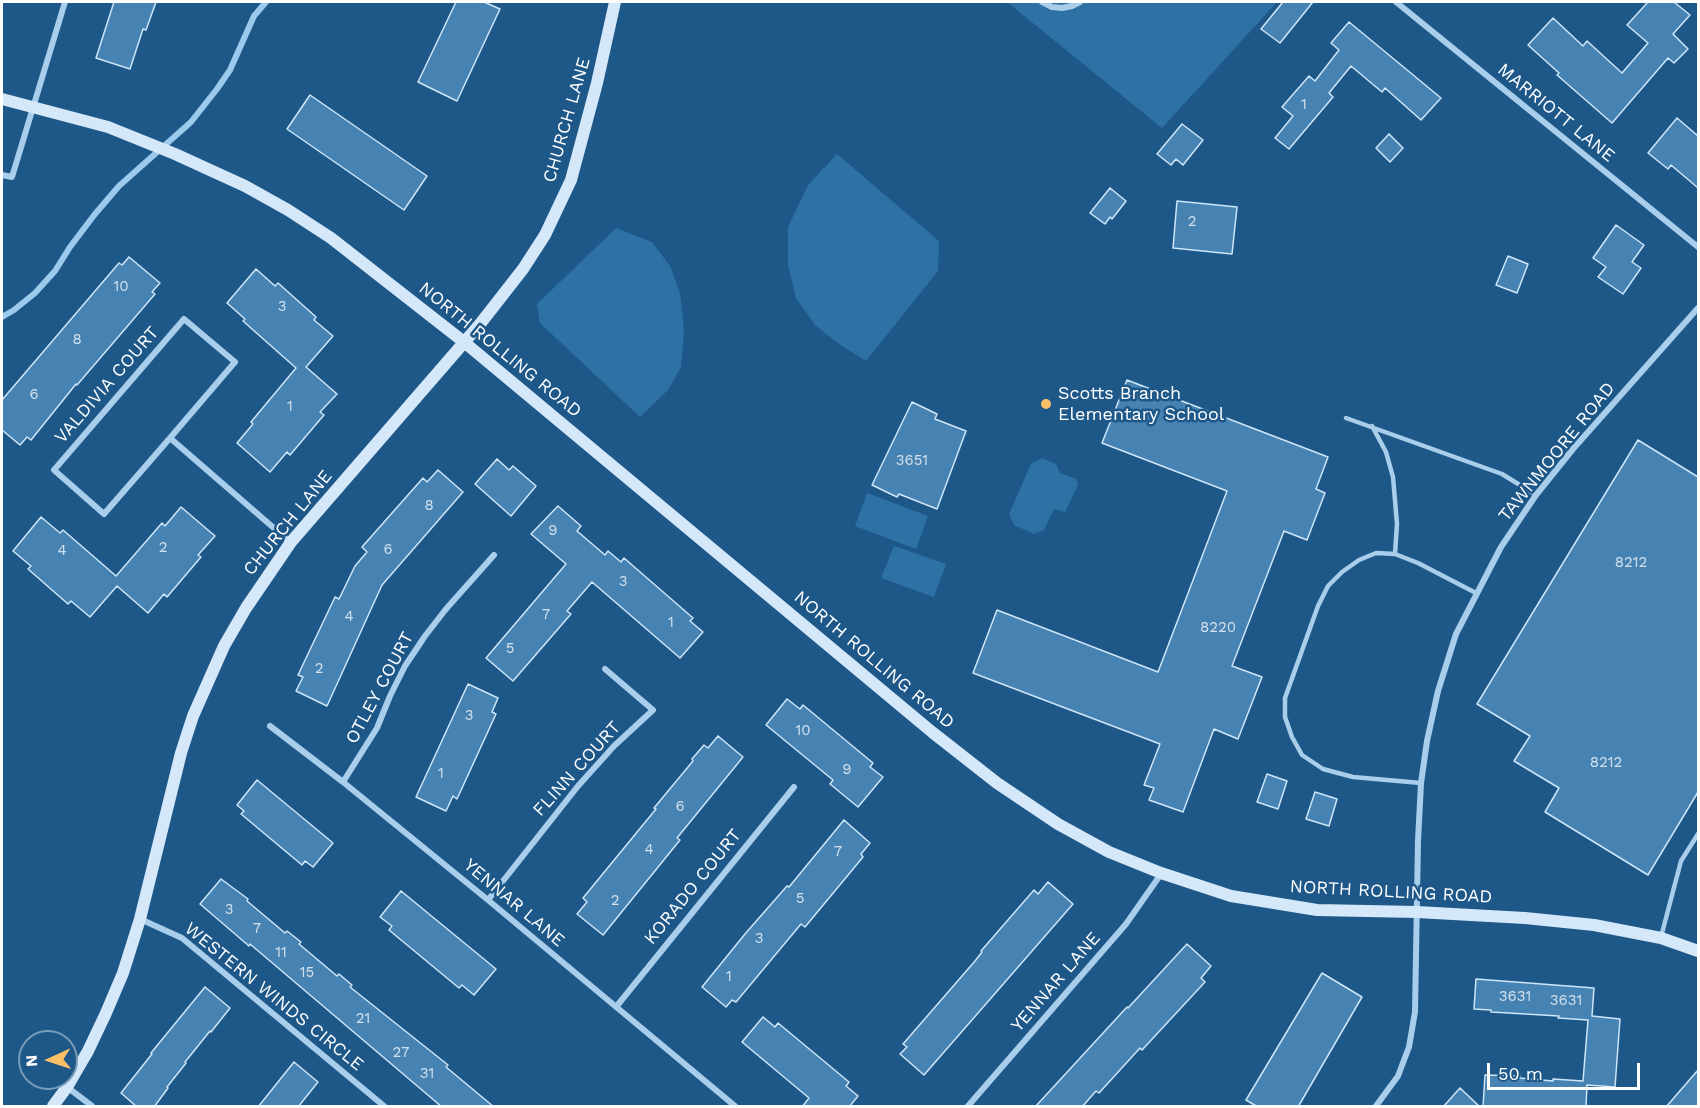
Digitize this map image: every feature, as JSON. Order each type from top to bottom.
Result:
[{"type":"street","points":[[2,175],[12,177],[65,2]]},
{"type":"street","name":"CHURCH LANE","points":[[78,1068],[123,973],[140,919],[167,802],[181,753],[193,716],[224,646],[246,608],[291,542],[464,342],[523,269],[545,235],[571,180],[582,144],[615,2]]},
{"type":"street","points":[[1042,2],[1052,7],[1062,8],[1080,2]]},
{"type":"street","name":"MARRIOTT LANE","points":[[1396,2],[1698,248]]},
{"type":"street","name":"NORTH ROLLING ROAD","points":[[2,99],[108,127],[175,154],[244,186],[332,238],[464,342],[904,710],[997,783],[1058,824],[1109,852],[1161,873],[1231,896],[1317,910],[1417,912],[1525,918],[1594,925],[1660,938],[1698,951]]},
{"type":"street","name":"TAWNMOORE ROAD","points":[[1376,1107],[1398,1076],[1409,1047],[1415,1012],[1421,783],[1438,691],[1456,634],[1501,547],[1536,495],[1573,449],[1698,308]]},
{"type":"street","name":"VALDIVIA COURT","points":[[184,319],[235,362],[170,438],[104,514],[54,470],[184,319]]},
{"type":"street","points":[[170,438],[291,542]]},
{"type":"street","name":"OTLEY COURT","points":[[343,782],[376,728],[405,666],[424,636],[494,555]]},
{"type":"street","name":"FLINN COURT","points":[[488,900],[578,786],[614,746],[653,710],[605,669]]},
{"type":"street","name":"YENNAR LANE","points":[[270,726],[488,900],[735,1107]]},
{"type":"street","name":"KORADO COURT","points":[[616,1007],[794,787]]},
{"type":"street","name":"YENNAR LANE","points":[[968,1107],[1126,924],[1161,873]]},
{"type":"street","name":"WESTERN WINDS CIRCLE","points":[[140,919],[182,938],[384,1107]]},
{"type":"street","name":"CHURCH LANE","points":[[53,1107],[65,1090]]},
{"type":"street","points":[[71,1090],[92,1107]]},
{"type":"lane","points":[[1346,418],[1502,474],[1536,495]]},
{"type":"lane","points":[[1372,426],[1386,452],[1393,477],[1397,524],[1395,554]]},
{"type":"lane","points":[[1421,783],[1353,777],[1323,769],[1302,755],[1292,737],[1285,717],[1285,698],[1318,606],[1328,586],[1359,560],[1376,553],[1395,554],[1418,563],[1476,593]]},
{"type":"lane","points":[[1660,938],[1681,861],[1698,834]]},
{"type":"shaded area","points":[[1007,2],[1277,2],[1162,128]]},
{"type":"shaded area","points":[[837,154],[939,241],[938,271],[866,361],[815,325],[796,298],[788,265],[788,227],[808,185]]},
{"type":"shaded area","points":[[616,228],[652,242],[670,266],[680,293],[684,331],[681,367],[668,390],[640,417],[540,323],[537,304]]},
{"type":"shaded area","points":[[1042,458],[1056,464],[1060,473],[1076,479],[1078,485],[1065,512],[1054,509],[1044,530],[1034,534],[1014,525],[1009,514],[1031,464]]},
{"type":"shaded area","points":[[867,493],[928,516],[916,549],[855,526]]},
{"type":"shaded area","points":[[894,546],[946,564],[934,597],[881,578]]},
{"type":"building","points":[[114,2],[156,2],[146,30],[143,29],[130,69],[96,58]]},
{"type":"building","points":[[456,2],[484,2],[500,9],[457,101],[418,82]]},
{"type":"building","points":[[1283,2],[1313,2],[1280,43],[1261,29]]},
{"type":"building","points":[[1648,2],[1674,2],[1690,15],[1673,34],[1688,49],[1674,63],[1668,58],[1612,123],[1557,75],[1559,73],[1528,45],[1553,18],[1583,46],[1587,41],[1622,73],[1648,43],[1627,25]]},
{"type":"building","points":[[1349,22],[1441,98],[1421,120],[1385,88],[1382,92],[1351,66],[1329,93],[1333,97],[1289,149],[1275,138],[1293,116],[1282,107],[1309,76],[1315,81],[1339,50],[1331,43]]},
{"type":"building","points":[[310,95],[427,176],[404,210],[287,129]]},
{"type":"building","points":[[1677,118],[1698,136],[1698,188],[1671,165],[1668,169],[1648,153]]},
{"type":"building","points":[[1182,124],[1203,140],[1183,165],[1176,159],[1171,165],[1157,154]]},
{"type":"building","points":[[1389,134],[1403,148],[1390,162],[1376,148]]},
{"type":"building","points":[[1110,188],[1126,201],[1105,224],[1090,213]]},
{"type":"building","points":[[1177,201],[1237,207],[1232,254],[1173,248]]},
{"type":"building","points":[[1616,225],[1644,245],[1632,262],[1641,268],[1623,294],[1598,277],[1606,267],[1593,258]]},
{"type":"building","points":[[1508,256],[1528,264],[1517,293],[1496,285]]},
{"type":"building","points":[[129,257],[160,283],[152,292],[155,294],[76,384],[31,440],[27,437],[20,445],[2,430],[2,400],[119,263],[122,265]]},
{"type":"building","points":[[256,269],[275,286],[278,283],[316,317],[314,320],[333,336],[306,367],[337,394],[320,412],[324,415],[290,455],[287,452],[270,472],[237,443],[253,424],[251,422],[296,368],[243,321],[245,319],[227,303]]},
{"type":"building","points":[[1127,380],[1328,457],[1316,489],[1325,493],[1307,540],[1284,531],[1232,666],[1262,677],[1238,739],[1214,729],[1183,812],[1149,800],[1154,788],[1144,785],[1160,744],[973,673],[997,610],[1158,672],[1227,491],[1102,443]]},
{"type":"building","points":[[912,402],[937,414],[935,419],[966,431],[937,509],[899,494],[897,497],[872,485]]},
{"type":"building","points":[[1638,440],[1698,477],[1698,792],[1648,875],[1545,812],[1559,788],[1514,761],[1530,736],[1477,704]]},
{"type":"building","points":[[497,459],[509,470],[513,466],[536,486],[511,516],[475,484]]},
{"type":"building","points":[[438,470],[463,492],[382,585],[327,706],[296,691],[303,677],[298,675],[335,597],[339,599],[355,566],[367,552],[362,547],[423,478],[427,482]]},
{"type":"building","points":[[558,506],[581,526],[577,531],[605,555],[608,551],[621,562],[624,558],[693,618],[690,621],[703,632],[680,658],[592,582],[567,611],[571,614],[513,681],[486,658],[566,564],[531,534]]},
{"type":"building","points":[[181,507],[215,536],[198,555],[201,557],[167,597],[164,594],[148,613],[117,586],[90,617],[71,601],[68,604],[28,569],[31,566],[13,551],[41,517],[60,533],[63,530],[116,576],[162,523],[165,526]]},
{"type":"building","points":[[468,684],[498,698],[492,712],[496,714],[457,799],[453,796],[446,811],[416,797]]},
{"type":"building","points":[[787,699],[800,709],[803,705],[873,763],[870,767],[883,777],[858,807],[830,784],[833,780],[766,725]]},
{"type":"building","points":[[718,736],[743,757],[677,838],[680,840],[603,935],[577,914],[587,902],[583,898],[656,809],[654,808],[693,761],[692,759],[704,745],[708,748]]},
{"type":"building","points":[[1267,774],[1287,781],[1278,809],[1257,802]]},
{"type":"building","points":[[257,780],[333,843],[313,867],[305,861],[302,865],[241,814],[244,811],[237,805]]},
{"type":"building","points":[[1315,792],[1337,799],[1329,826],[1306,819]]},
{"type":"building","points":[[844,820],[870,843],[861,854],[863,857],[805,927],[801,924],[736,1002],[732,1000],[726,1007],[702,987]]},
{"type":"building","points":[[221,879],[248,899],[247,901],[285,933],[287,931],[301,942],[299,944],[337,976],[339,974],[352,985],[350,987],[448,1065],[446,1067],[494,1107],[442,1107],[250,944],[249,946],[200,904]]},
{"type":"building","points":[[1048,882],[1073,904],[924,1075],[900,1054],[907,1047],[903,1044],[1034,890],[1038,894]]},
{"type":"building","points":[[401,891],[496,969],[474,995],[462,985],[459,988],[389,930],[392,926],[380,917]]},
{"type":"building","points":[[1187,944],[1211,966],[1201,978],[1205,982],[1142,1050],[1140,1048],[1099,1093],[1096,1091],[1082,1107],[1035,1107],[1127,1007]]},
{"type":"building","points":[[1322,973],[1362,997],[1298,1107],[1258,1107],[1246,1100]]},
{"type":"building","points":[[1476,979],[1594,988],[1592,1016],[1620,1019],[1615,1087],[1587,1085],[1586,1107],[1483,1107],[1485,1075],[1520,1076],[1519,1078],[1553,1081],[1553,1079],[1583,1081],[1588,1020],[1474,1009]]},
{"type":"building","points":[[205,987],[230,1008],[185,1062],[154,1107],[137,1107],[121,1093]]},
{"type":"building","points":[[763,1017],[775,1027],[778,1023],[849,1082],[846,1086],[858,1096],[849,1107],[802,1107],[809,1098],[742,1042]]},
{"type":"building","points":[[294,1062],[318,1082],[298,1107],[258,1107]]},
{"type":"building","points":[[1698,1070],[1698,1107],[1666,1107]]},
{"type":"building","points":[[1460,1088],[1480,1107],[1443,1107]]},
{"type":"waterway","points":[[2,317],[35,293],[55,271],[70,247],[119,186],[191,122],[230,70],[254,16],[266,2]]},
{"type":"place","name":"Scotts Branch Elementary School","points":[[1046,404]]}]
